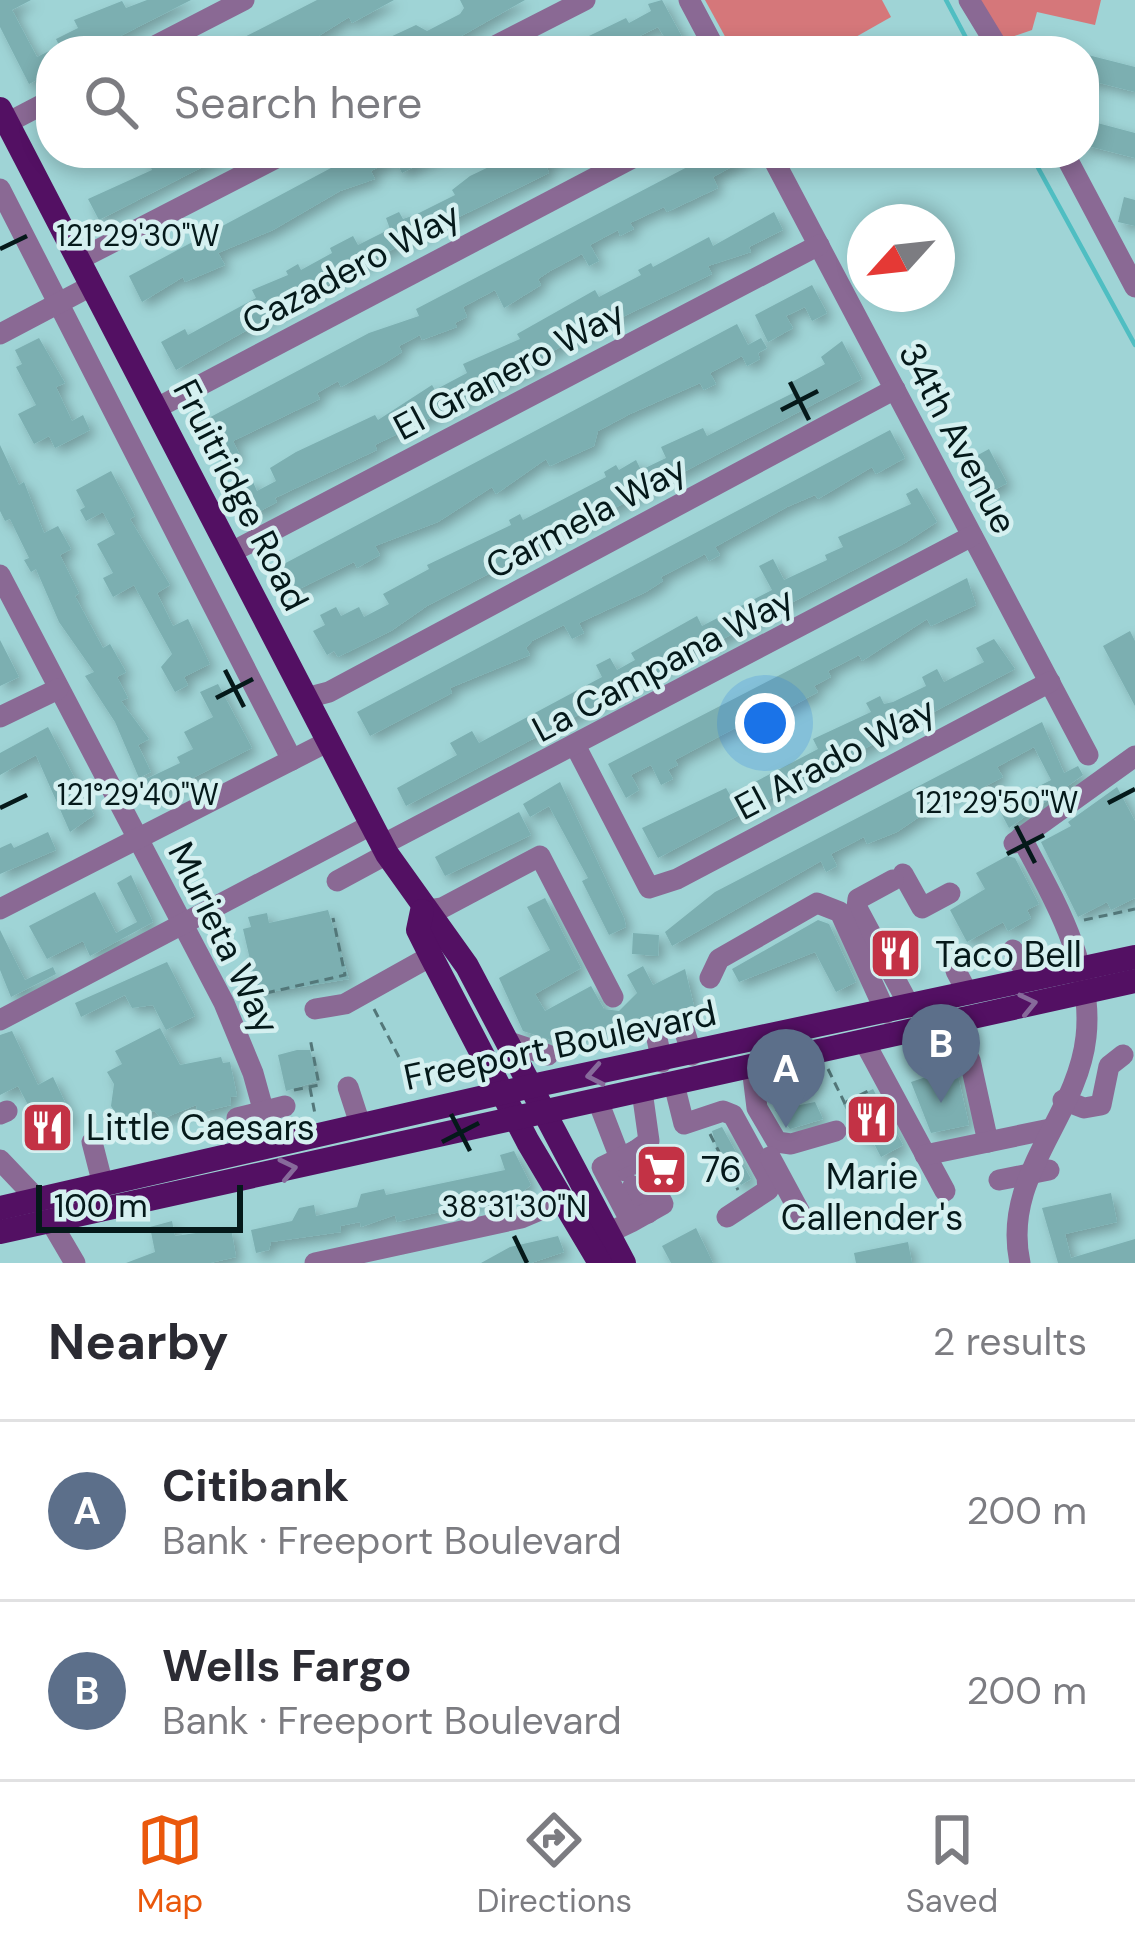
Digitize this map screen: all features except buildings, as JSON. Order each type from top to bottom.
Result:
[{"type":"main road","name":"Fruitridge Road","points":[[3,116],[380,841],[422,911],[418,930],[445,942],[470,965],[546,1113],[629,1223],[624,1263]]},
{"type":"main road","name":"Fruitridge Road","points":[[445,942],[503,1092],[560,1201],[599,1263]]},
{"type":"main road","points":[[445,942],[438,992],[471,1055],[472,1087],[460,1102]]},
{"type":"main road","name":"Freeport Boulevard","points":[[0,1208],[532,1086],[668,1073],[718,1074],[752,1066],[814,1066],[864,1042],[1080,981],[1135,957]]},
{"type":"main road","name":"Freeport Boulevard","points":[[0,1232],[546,1113],[602,1113],[643,1104],[668,1073],[725,1037],[816,1016],[898,1010],[962,983],[1135,981]]},
{"type":"street","points":[[174,36],[244,0]]},
{"type":"street","points":[[514,36],[585,0]]},
{"type":"street","points":[[689,0],[708,36]]},
{"type":"street","points":[[969,0],[991,36]]},
{"type":"street","points":[[3,116],[36,105]]},
{"type":"street","points":[[78,260],[257,168]]},
{"type":"street","name":"Cazadero Way","points":[[155,409],[613,168]]},
{"type":"street","name":"34th Avenue","points":[[778,168],[1088,754]]},
{"type":"street","points":[[1072,168],[1135,287]]},
{"type":"street","points":[[0,189],[292,760]]},
{"type":"street","name":"El Granero Way","points":[[230,554],[819,245]]},
{"type":"street","points":[[0,334],[91,286]]},
{"type":"street","name":"Carmela Way","points":[[306,698],[329,692],[895,389]]},
{"type":"street","name":"La Campana Way","points":[[380,841],[576,747],[973,536]]},
{"type":"street","name":"Murieta Way","points":[[0,575],[183,924],[241,1019],[281,1103],[273,1145]]},
{"type":"street","name":"El Arado Way","points":[[576,747],[649,888],[677,879],[1050,682]]},
{"type":"street","points":[[0,717],[58,688]]},
{"type":"street","points":[[0,909],[329,741]]},
{"type":"street","points":[[1013,1260],[1005,1222],[1039,1172],[1079,1037],[1080,981],[1077,950],[1016,842],[1135,756]]},
{"type":"street","points":[[337,881],[380,841]]},
{"type":"street","points":[[0,1020],[183,924],[380,841]]},
{"type":"street","points":[[422,911],[442,908],[540,856],[613,997]]},
{"type":"street","points":[[898,1010],[857,908],[858,899],[903,887],[922,908],[950,893]]},
{"type":"street","points":[[710,978],[719,958],[817,903],[839,912],[898,1010]]},
{"type":"street","points":[[315,1010],[366,993],[445,942]]},
{"type":"street","points":[[1013,950],[1030,980]]},
{"type":"street","points":[[683,1027],[692,1055]]},
{"type":"street","points":[[656,1034],[668,1073],[694,1120],[733,1115],[767,1177],[768,1190],[759,1200],[728,1217]]},
{"type":"street","points":[[509,1042],[548,1055]]},
{"type":"street","points":[[864,1042],[945,1191]]},
{"type":"street","points":[[1063,1088],[1084,1108],[1101,1105],[1109,1066],[1123,1054]]},
{"type":"street","points":[[972,1059],[990,1141]]},
{"type":"street","points":[[752,1066],[757,1108],[777,1142],[791,1144],[844,1123]]},
{"type":"street","points":[[718,1074],[727,1099],[745,1109],[804,1220]]},
{"type":"street","points":[[348,1087],[360,1124]]},
{"type":"street","points":[[237,1118],[281,1103]]},
{"type":"street","points":[[629,1223],[628,1167],[649,1141],[643,1104]]},
{"type":"street","points":[[602,1113],[628,1167],[663,1204],[629,1223]]},
{"type":"street","points":[[925,1155],[1050,1129]]},
{"type":"street","points":[[92,1142],[103,1185]]},
{"type":"street","points":[[0,1160],[38,1200],[74,1263]]},
{"type":"street","points":[[628,1167],[602,1167],[629,1223]]},
{"type":"street","points":[[999,1180],[1039,1172]]},
{"type":"street","points":[[315,1263],[521,1218],[560,1201]]},
{"type":"path","points":[[1071,923],[1135,909]]},
{"type":"path","points":[[266,993],[345,975],[333,918]]},
{"type":"path","points":[[366,993],[402,1063],[411,1101]]},
{"type":"path","points":[[281,1103],[320,1084],[310,1038]]},
{"type":"path","points":[[814,1066],[844,1102],[844,1123]]},
{"type":"path","points":[[844,1102],[877,1086]]},
{"type":"path","points":[[310,1087],[317,1122]]},
{"type":"path","points":[[694,1120],[742,1197]]},
{"type":"shaded area","points":[[705,0],[882,0],[891,17],[857,36],[725,36]]},
{"type":"shaded area","points":[[975,0],[1101,0],[1095,25],[1037,12],[1032,30],[1000,36]]},
{"type":"waterway","points":[[946,0],[965,36]]},
{"type":"waterway","points":[[1038,168],[1135,345]]},
{"type":"place","name":"Taco Bell","points":[[896,954]]},
{"type":"place","name":"Wells Fargo","points":[[941,1103]]},
{"type":"place","name":"Marie Callender's","points":[[872,1120]]},
{"type":"place","name":"Little Caesars","points":[[47,1127]]},
{"type":"place","name":"Citibank","points":[[786,1128]]},
{"type":"place","name":"76","points":[[662,1169]]}]
